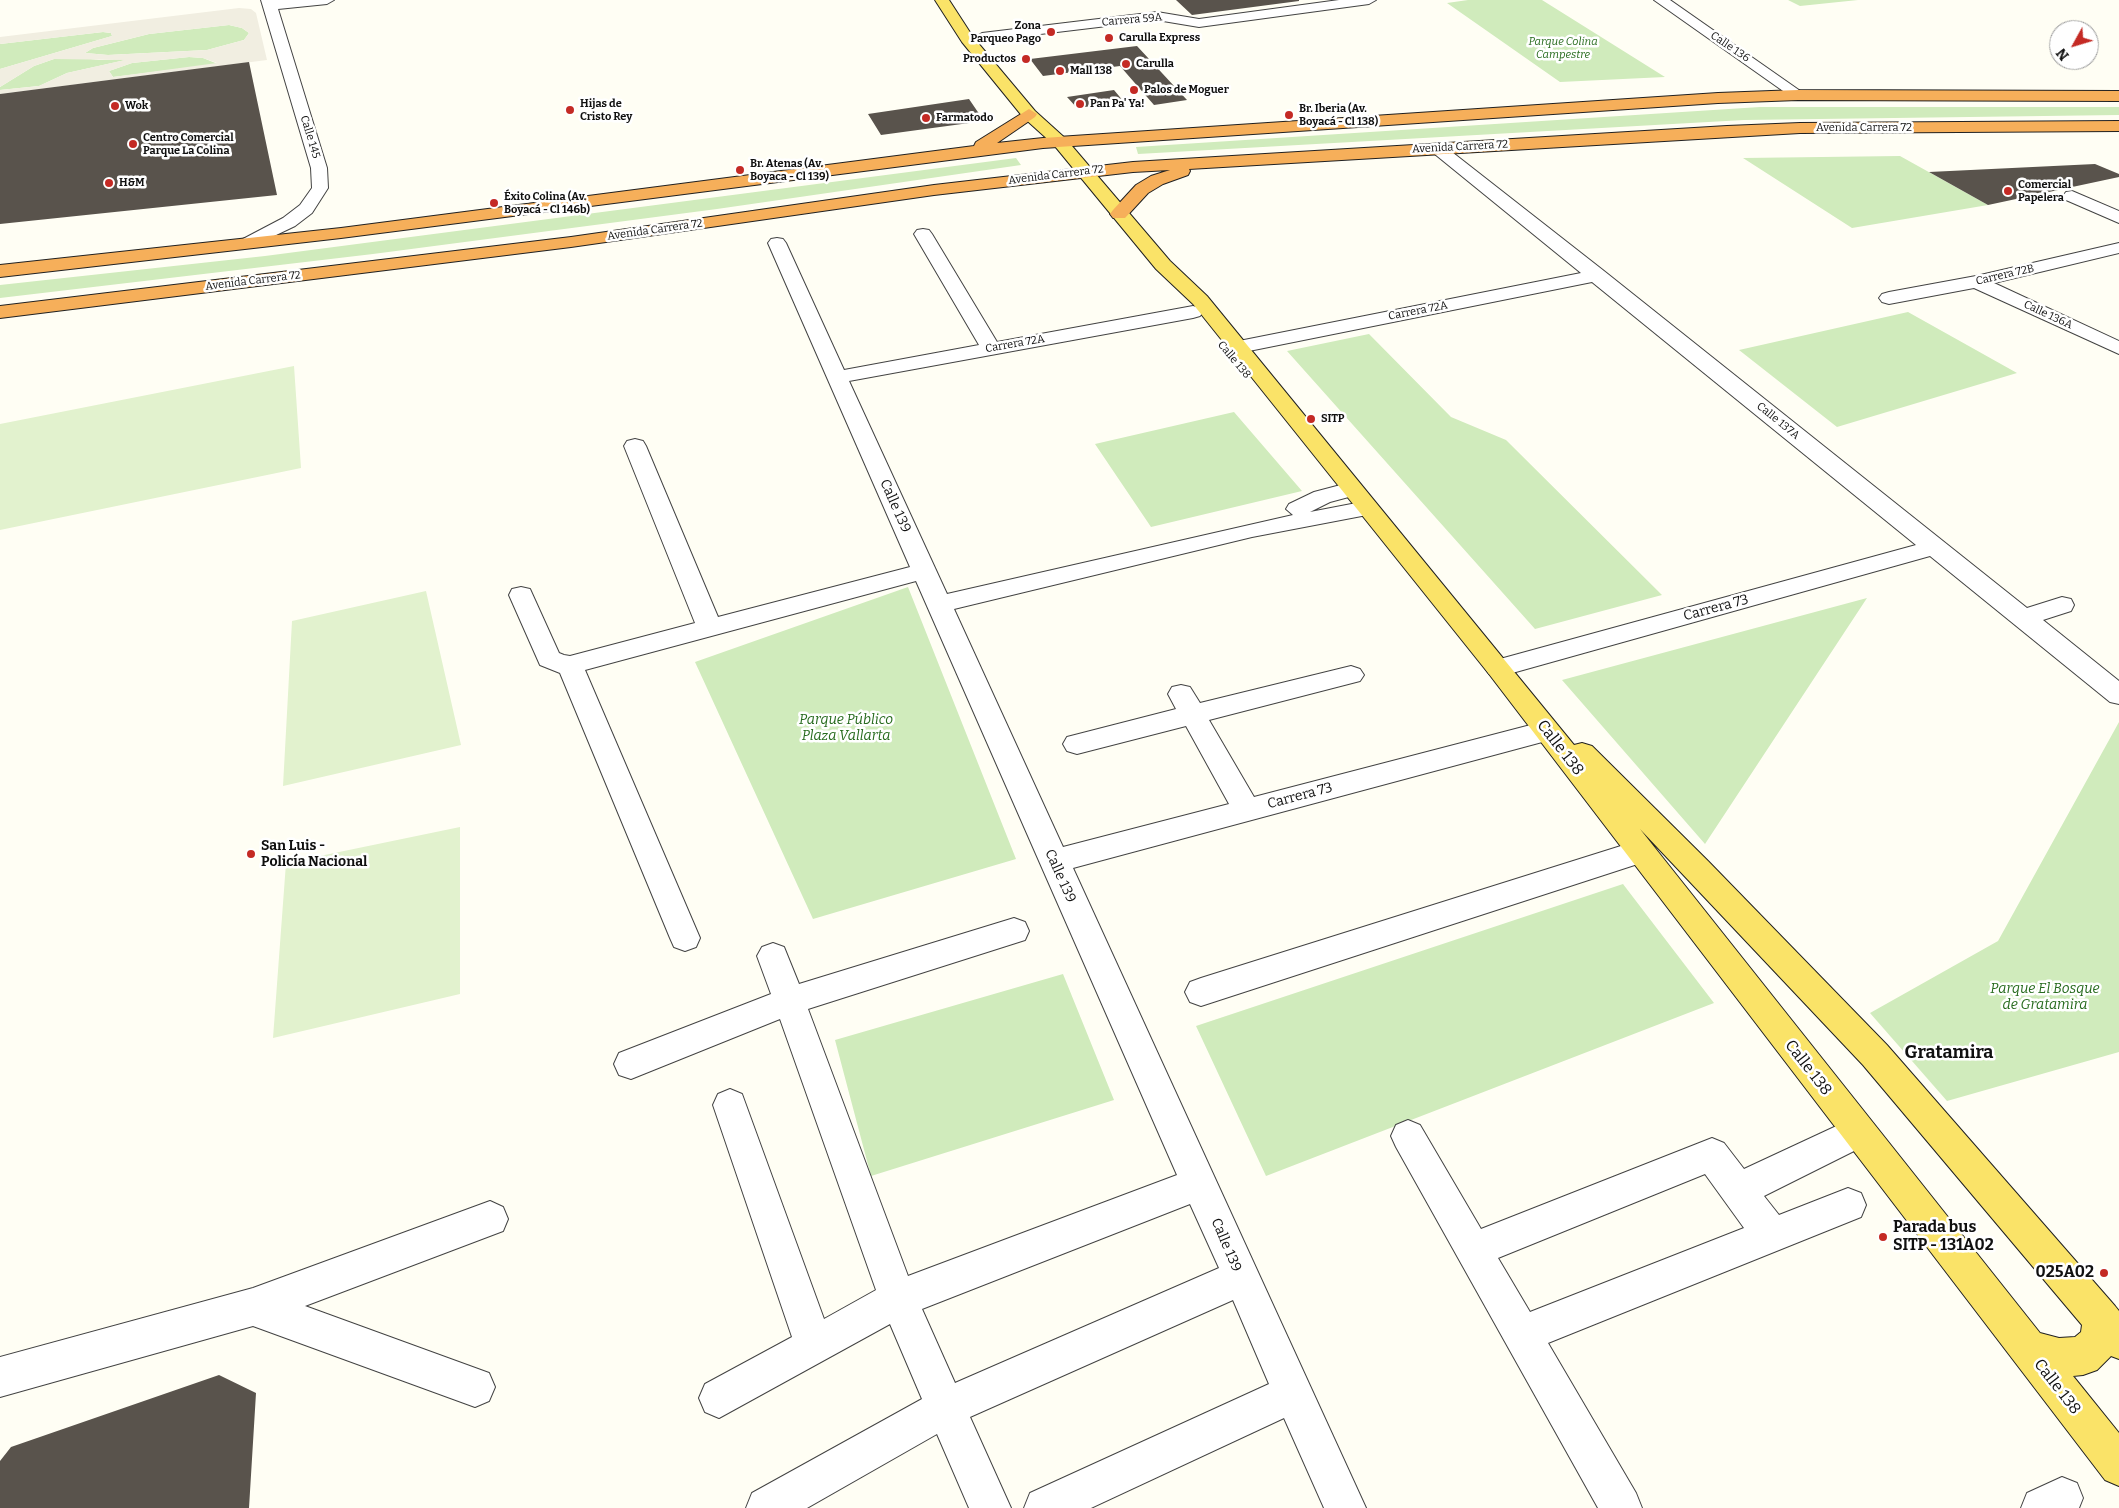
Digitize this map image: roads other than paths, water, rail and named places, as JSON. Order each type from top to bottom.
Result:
[{"type":"highway","points":[[0,271],[662,193],[970,150],[1060,142],[1632,102],[1798,95],[2119,96]]},
{"type":"highway","points":[[970,150],[1010,129],[1029,114]]},
{"type":"highway","name":"Avenida Carrera 72","points":[[0,312],[570,242],[924,192],[1083,172],[1437,148],[1800,128],[2117,128]]},
{"type":"highway","points":[[1119,214],[1142,189],[1157,180],[1214,162]]},
{"type":"main road","name":"Calle 138","points":[[942,0],[982,37],[1045,112],[1060,142]]},
{"type":"main road","name":"Calle 138","points":[[942,0],[967,39],[1029,114],[1060,142],[1083,172],[1164,265],[1200,300],[1316,446],[1498,668],[2119,1466]]},
{"type":"main road","name":"Calle 138","points":[[1164,265],[1193,312],[1269,402],[1316,446]]},
{"type":"main road","name":"Calle 138","points":[[1498,668],[1698,869],[1875,1055],[2110,1330]]},
{"type":"main road","points":[[2028,1350],[2059,1357],[2083,1356],[2110,1330]]},
{"type":"street","points":[[269,3],[327,0]]},
{"type":"street","name":"Carrera 59A","points":[[982,37],[1157,16],[1200,23],[1369,0]]},
{"type":"street","name":"Calle 136","points":[[1661,0],[1798,95]]},
{"type":"street","name":"Calle 145","points":[[250,243],[276,230],[306,209],[320,188],[319,168],[269,3]]},
{"type":"street","name":"Calle 137A","points":[[1437,148],[2119,695]]},
{"type":"street","points":[[2072,196],[2119,218]]},
{"type":"street","points":[[923,234],[991,348]]},
{"type":"street","name":"Calle 139","points":[[777,242],[1053,861],[1200,1184],[1240,1278],[1345,1508]]},
{"type":"street","name":"Carrera 72B","points":[[1889,298],[1976,282],[2119,248]]},
{"type":"street","name":"Carrera 72A","points":[[1239,347],[1597,275]]},
{"type":"street","name":"Calle 136A","points":[[1976,282],[2119,348]]},
{"type":"street","name":"Carrera 72A","points":[[837,377],[1193,312]]},
{"type":"street","points":[[635,446],[710,628]]},
{"type":"street","points":[[1252,530],[1322,497],[1352,490]]},
{"type":"street","points":[[938,604],[1252,530],[1367,508]]},
{"type":"street","name":"Carrera 73","points":[[1498,668],[1935,547]]},
{"type":"street","points":[[521,595],[549,659],[559,664],[570,665],[924,571]]},
{"type":"street","points":[[2023,618],[2062,604]]},
{"type":"street","points":[[570,665],[685,938]]},
{"type":"street","points":[[1077,744],[1187,704],[1351,675]]},
{"type":"street","points":[[1187,704],[1247,810]]},
{"type":"street","name":"Carrera 73","points":[[1053,861],[1546,731]]},
{"type":"street","points":[[1201,992],[1640,852]]},
{"type":"street","points":[[631,1064],[789,1001],[1014,931]]},
{"type":"street","points":[[773,956],[898,1299],[990,1508]]},
{"type":"street","points":[[730,1105],[814,1345]]},
{"type":"street","points":[[1738,1190],[1858,1132]]},
{"type":"street","points":[[1408,1136],[1621,1508]]},
{"type":"street","points":[[1473,1250],[1712,1155],[1772,1236]]},
{"type":"street","points":[[719,1398],[898,1299],[1200,1184]]},
{"type":"street","points":[[1521,1335],[1848,1206]]},
{"type":"street","points":[[0,1377],[253,1307],[490,1219]]},
{"type":"street","points":[[767,1508],[946,1407],[1240,1278]]},
{"type":"street","points":[[253,1307],[475,1387]]},
{"type":"street","points":[[1045,1508],[1293,1393]]},
{"type":"place","name":"Zona Parqueo Pago","points":[[1051,32]]},
{"type":"place","name":"Carulla Express","points":[[1109,38]]},
{"type":"place","name":"Productos","points":[[1026,59]]},
{"type":"place","name":"Carulla","points":[[1126,64]]},
{"type":"place","name":"Mall 138","points":[[1060,71]]},
{"type":"place","name":"Palos de Moguer","points":[[1134,90]]},
{"type":"place","name":"Pan Pa' Ya!","points":[[1080,104]]},
{"type":"place","name":"Wok","points":[[115,106]]},
{"type":"place","name":"Hijas de Cristo Rey","points":[[570,110]]},
{"type":"place","name":"Br. Iberia (Av. Boyacá - Cl 138)","points":[[1289,115]]},
{"type":"place","name":"Farmatodo","points":[[926,118]]},
{"type":"place","name":"Centro Comercial Parque La Colina","points":[[133,144]]},
{"type":"place","name":"Br. Atenas (Av. Boyaca - Cl 139)","points":[[740,170]]},
{"type":"place","name":"H&M","points":[[109,183]]},
{"type":"place","name":"Comercial Papelera","points":[[2008,191]]},
{"type":"place","name":"Éxito Colina (Av. Boyacá - Cl 146b)","points":[[494,203]]},
{"type":"place","name":"SITP","points":[[1311,419]]},
{"type":"place","name":"San Luis - Policía Nacional","points":[[251,854]]},
{"type":"place","name":"Parada bus SITP - 131A02","points":[[1883,1237]]},
{"type":"place","name":"025A02","points":[[2104,1273]]},
{"type":"district","name":"Gratamira","points":[[1949,1053]]},
{"type":"park label","name":"Parque Colina Campestre","points":[[1563,48]]},
{"type":"park label","name":"Parque Público Plaza Vallarta","points":[[846,728]]},
{"type":"park label","name":"Parque El Bosque de Gratamira","points":[[2045,998]]}]
